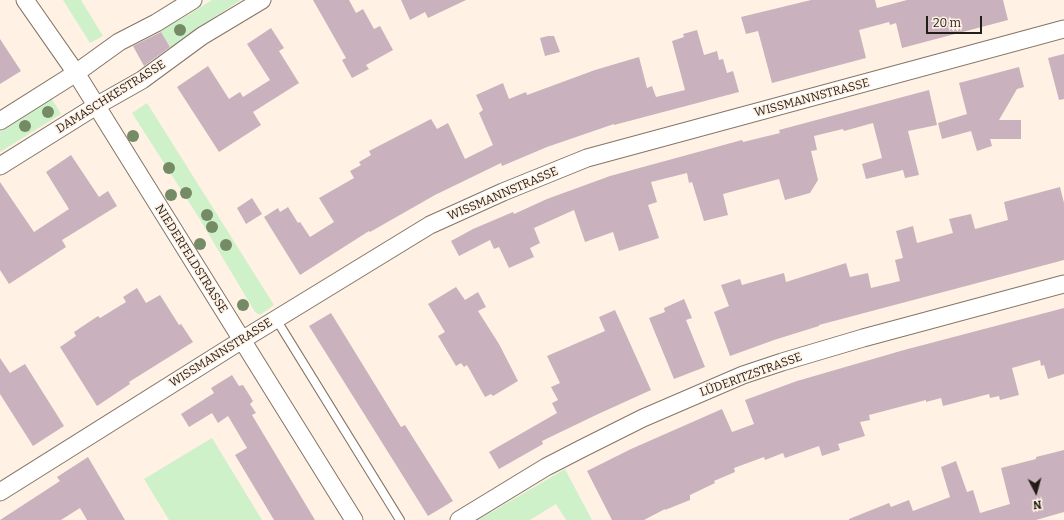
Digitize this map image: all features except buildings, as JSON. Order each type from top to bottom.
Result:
[{"type":"street","name":"NIEDERFELDSTRASSE","points":[[25,0],[76,73],[354,520]]},
{"type":"street","points":[[0,121],[76,73],[119,42],[156,23],[193,0]]},
{"type":"street","name":"DAMASCHKESTRASSE","points":[[0,166],[96,106],[142,80],[202,36],[262,0]]},
{"type":"street","name":"WISSMANNSTRASSE","points":[[0,492],[242,340],[430,225],[503,192],[586,158],[1064,29]]},
{"type":"street","name":"LÜDERITZSTRASSE","points":[[459,520],[546,467],[642,418],[743,376],[782,362],[863,338],[1064,284]]},
{"type":"lane","points":[[276,319],[400,520]]},
{"type":"green space","points":[[63,0],[81,0],[103,36],[90,43]]},
{"type":"green space","points":[[212,0],[241,0],[196,29],[171,48],[159,30],[183,18]]},
{"type":"green space","points":[[52,99],[61,114],[0,152],[0,132]]},
{"type":"green space","points":[[147,103],[274,305],[260,315],[255,312],[199,218],[132,113]]},
{"type":"green space","points":[[212,438],[262,520],[169,520],[144,479]]},
{"type":"green space","points":[[565,469],[592,520],[566,520],[556,504],[530,520],[478,520]]}]
